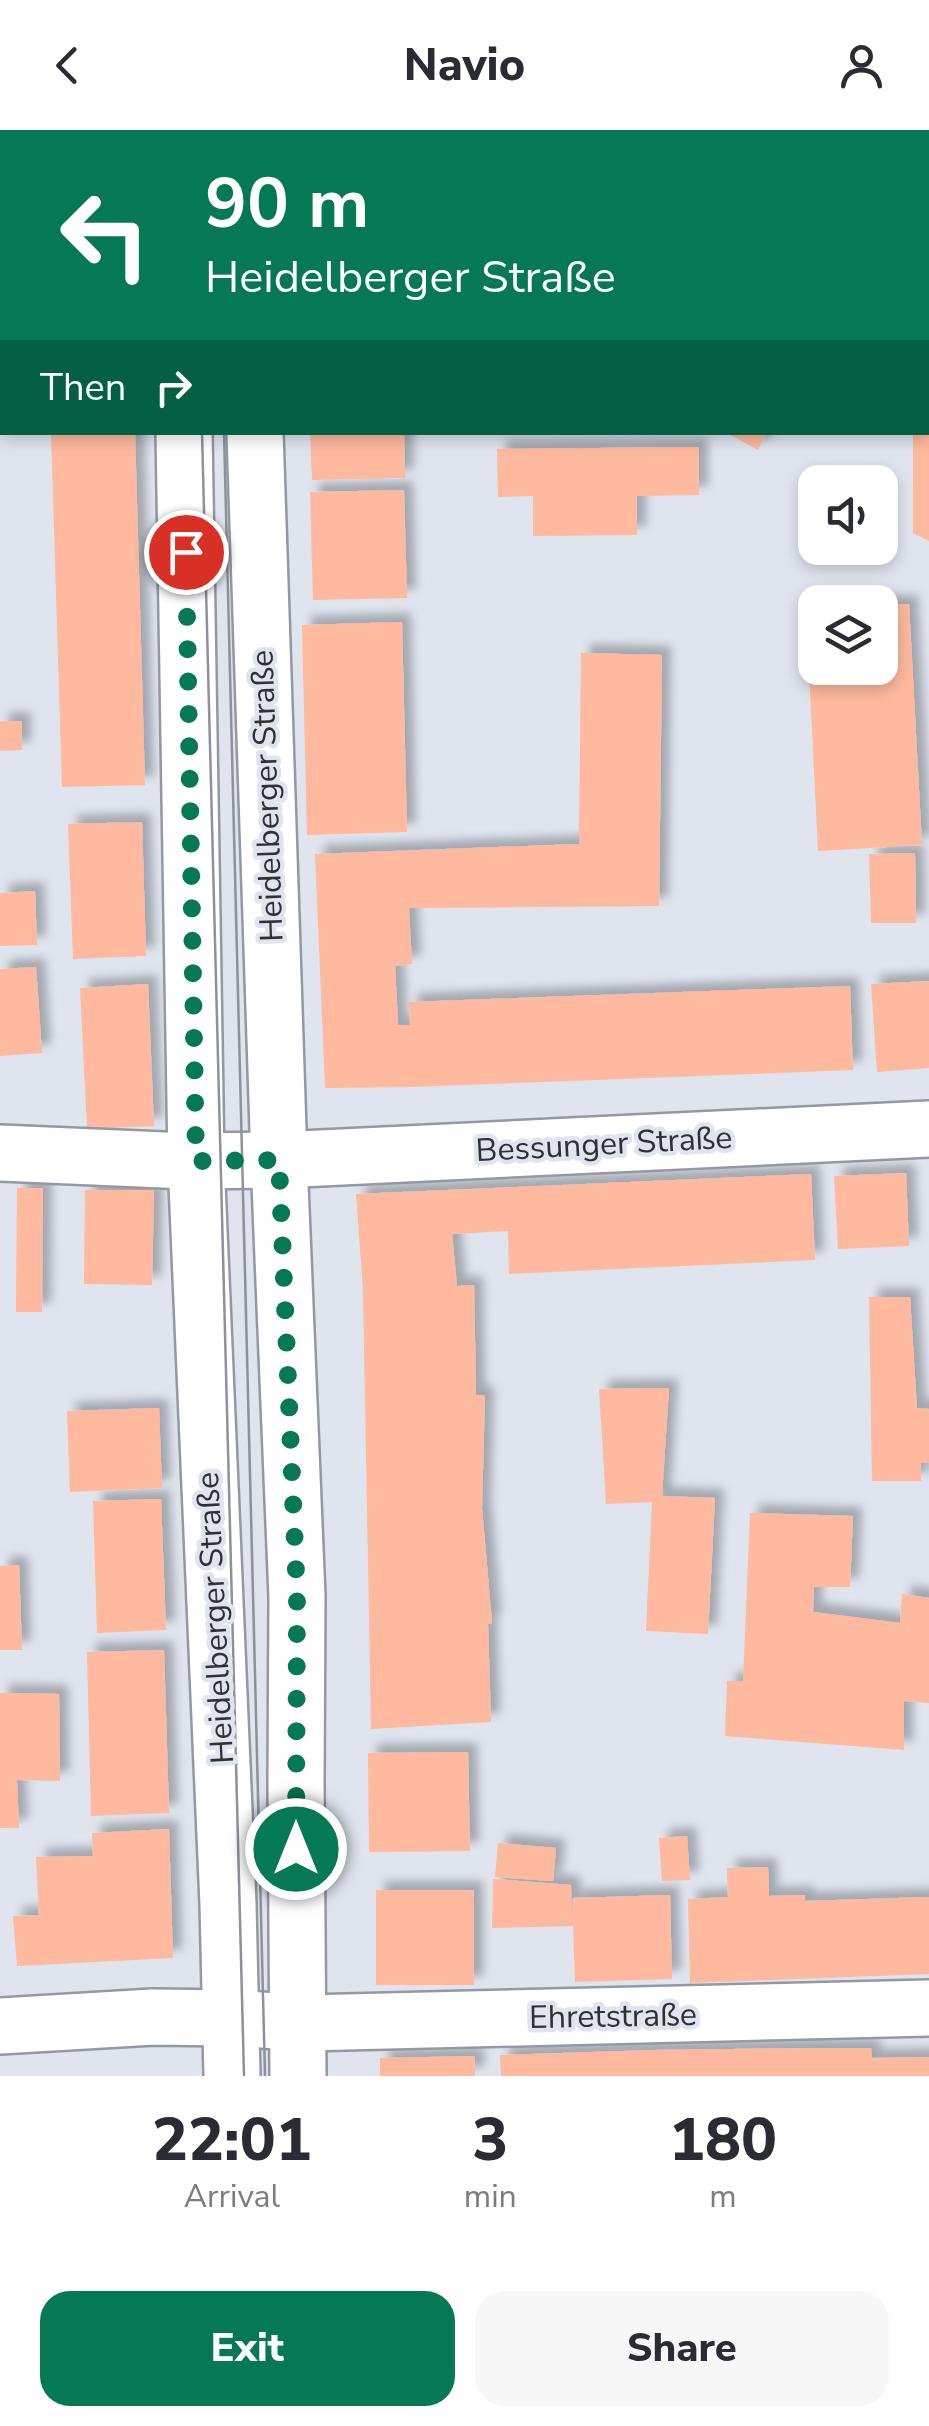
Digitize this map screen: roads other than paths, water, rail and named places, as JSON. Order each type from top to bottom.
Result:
[{"type":"main road","name":"Heidelberger Straße","points":[[184,435],[196,1161],[232,2076]]},
{"type":"main road","name":"Heidelberger Straße","points":[[255,435],[297,1596],[298,2076]]},
{"type":"main road","name":"Bessunger Straße","points":[[279,1160],[929,1130]]},
{"type":"main road","points":[[0,1152],[196,1161],[279,1160]]},
{"type":"main road","name":"Ehretstraße","points":[[0,2026],[139,2018],[297,2023],[929,2008]]},
{"type":"tram line","points":[[202,435],[244,2076]]},
{"type":"tram line","points":[[224,435],[265,2076]]}]
